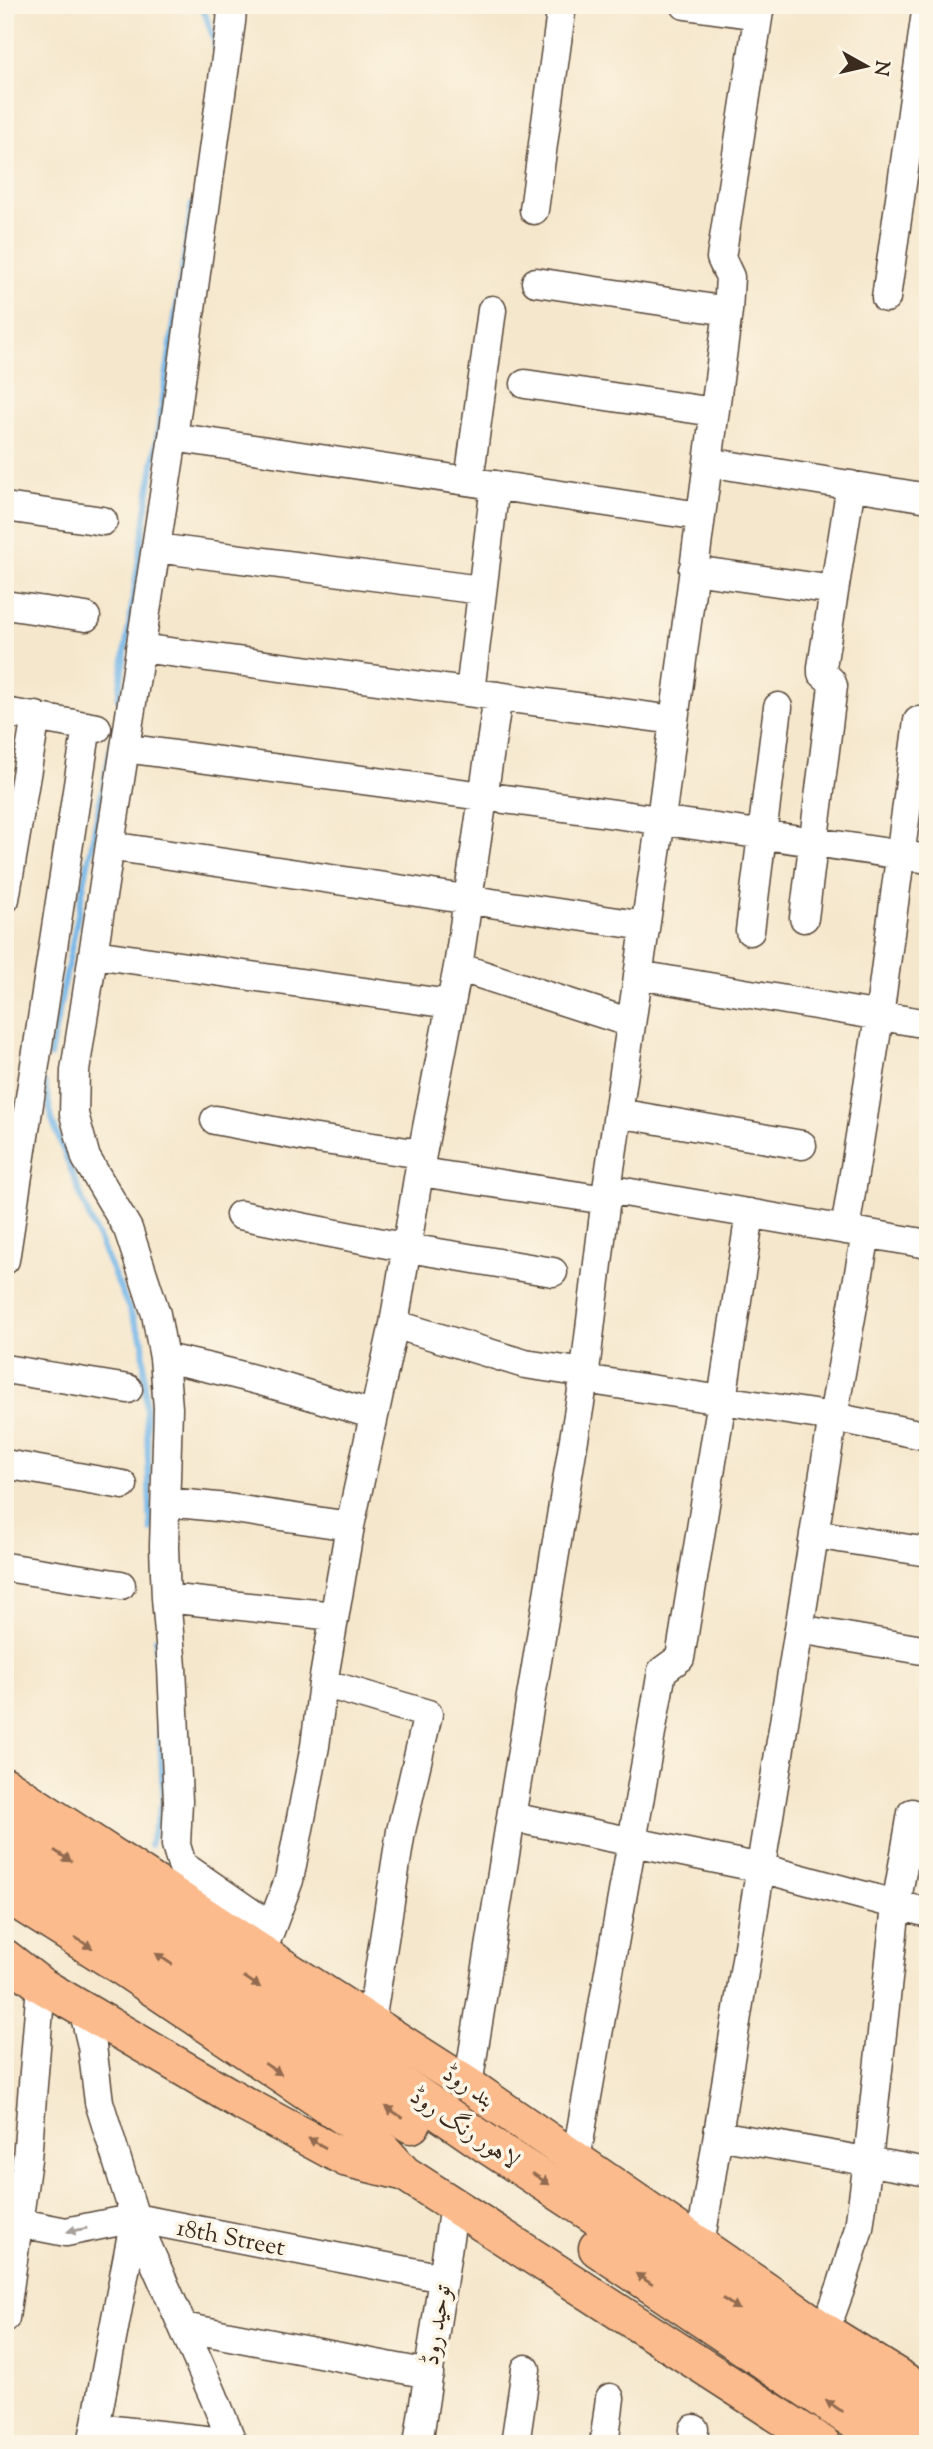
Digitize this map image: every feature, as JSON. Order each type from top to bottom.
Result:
[{"type":"highway","name":"لاہور رنگ روڈ","points":[[5,1819],[164,1922],[487,2144],[928,2433]]},
{"type":"highway","name":"لاہور رنگ روڈ","points":[[5,1853],[890,2444]]},
{"type":"main road","name":"بند روڈ","points":[[5,1785],[266,1940],[371,2022],[468,2085],[825,2330],[928,2395]]},
{"type":"main road","points":[[5,1894],[124,1969],[369,2134],[404,2173],[788,2433],[823,2444]]},
{"type":"main road","points":[[5,1957],[41,1985],[244,2104],[346,2159],[404,2173]]},
{"type":"street","points":[[534,210],[562,5]]},
{"type":"street","points":[[468,2085],[510,1817],[585,1376],[607,1194],[661,819],[728,311],[730,276],[721,258],[759,10],[685,5]]},
{"type":"street","points":[[886,298],[927,5]]},
{"type":"street","points":[[238,7],[75,1071],[74,1114],[86,1158],[128,1229],[156,1314],[164,1358],[168,1408],[164,1547],[176,1748],[176,1845],[182,1865],[266,1940],[289,1880],[315,1746],[349,1526],[394,1324],[469,901],[498,696]]},
{"type":"street","points":[[536,282],[728,311]]},
{"type":"street","points":[[470,692],[481,590],[482,483],[492,310]]},
{"type":"street","points":[[525,384],[714,412]]},
{"type":"street","points":[[173,437],[700,516]]},
{"type":"street","points":[[708,462],[928,498]]},
{"type":"street","points":[[804,918],[833,686],[822,673],[822,667],[851,485]]},
{"type":"street","points":[[5,507],[103,522]]},
{"type":"street","points":[[156,548],[481,590]]},
{"type":"street","points":[[693,570],[834,590]]},
{"type":"street","points":[[5,605],[86,617]]},
{"type":"street","points":[[141,648],[674,720]]},
{"type":"street","points":[[750,931],[778,707]]},
{"type":"street","points":[[5,712],[92,727],[5,1260]]},
{"type":"street","points":[[5,899],[36,716]]},
{"type":"street","points":[[700,2246],[833,1417],[879,1017],[914,857],[918,721]]},
{"type":"street","points":[[125,748],[484,798],[661,819],[914,857]]},
{"type":"street","points":[[110,846],[645,926]]},
{"type":"street","points":[[94,954],[450,1004]]},
{"type":"street","points":[[458,967],[631,1023]]},
{"type":"street","points":[[638,975],[928,1024]]},
{"type":"street","points":[[618,1113],[802,1145]]},
{"type":"street","points":[[215,1120],[421,1163],[607,1194],[750,1213],[928,1244]]},
{"type":"street","points":[[576,2159],[662,1671],[680,1658],[750,1213]]},
{"type":"street","points":[[240,1215],[408,1248],[553,1272]]},
{"type":"street","points":[[394,1324],[525,1364],[585,1376],[833,1417],[926,1427]]},
{"type":"street","points":[[164,1358],[216,1368],[374,1415]]},
{"type":"street","points":[[5,1369],[128,1389]]},
{"type":"street","points":[[5,1464],[123,1485]]},
{"type":"street","points":[[167,1502],[349,1526]]},
{"type":"street","points":[[814,1534],[928,1552]]},
{"type":"street","points":[[5,1567],[121,1585]]},
{"type":"street","points":[[166,1598],[334,1616]]},
{"type":"street","points":[[799,1629],[928,1651]]},
{"type":"street","points":[[323,1683],[428,1714],[401,1831],[371,2022]]},
{"type":"street","points":[[825,2330],[854,2246],[868,2161],[896,1906],[912,1813]]},
{"type":"street","points":[[510,1817],[761,1868],[928,1913]]},
{"type":"street","points":[[5,2318],[16,2158],[41,1985]]},
{"type":"street","points":[[83,2008],[92,2046],[99,2102],[135,2218],[233,2444],[93,2436],[135,2218]]},
{"type":"street","points":[[718,2135],[928,2172]]},
{"type":"street","name":"توحید روڈ","points":[[418,2444],[454,2205]]},
{"type":"street","name":"18th Street","points":[[12,2221],[66,2232],[135,2218],[443,2278]]},
{"type":"street","points":[[183,2327],[429,2374]]},
{"type":"street","points":[[516,2444],[526,2369]]},
{"type":"street","points":[[604,2444],[610,2398]]},
{"type":"waterway","points":[[202,5],[215,48]]},
{"type":"waterway","points":[[118,699],[192,204]]},
{"type":"waterway","points":[[50,1056],[113,737]]},
{"type":"waterway","points":[[45,1084],[53,1123],[89,1217],[143,1341],[151,1530]]},
{"type":"waterway","points":[[150,1845],[163,1800],[156,1639]]}]
